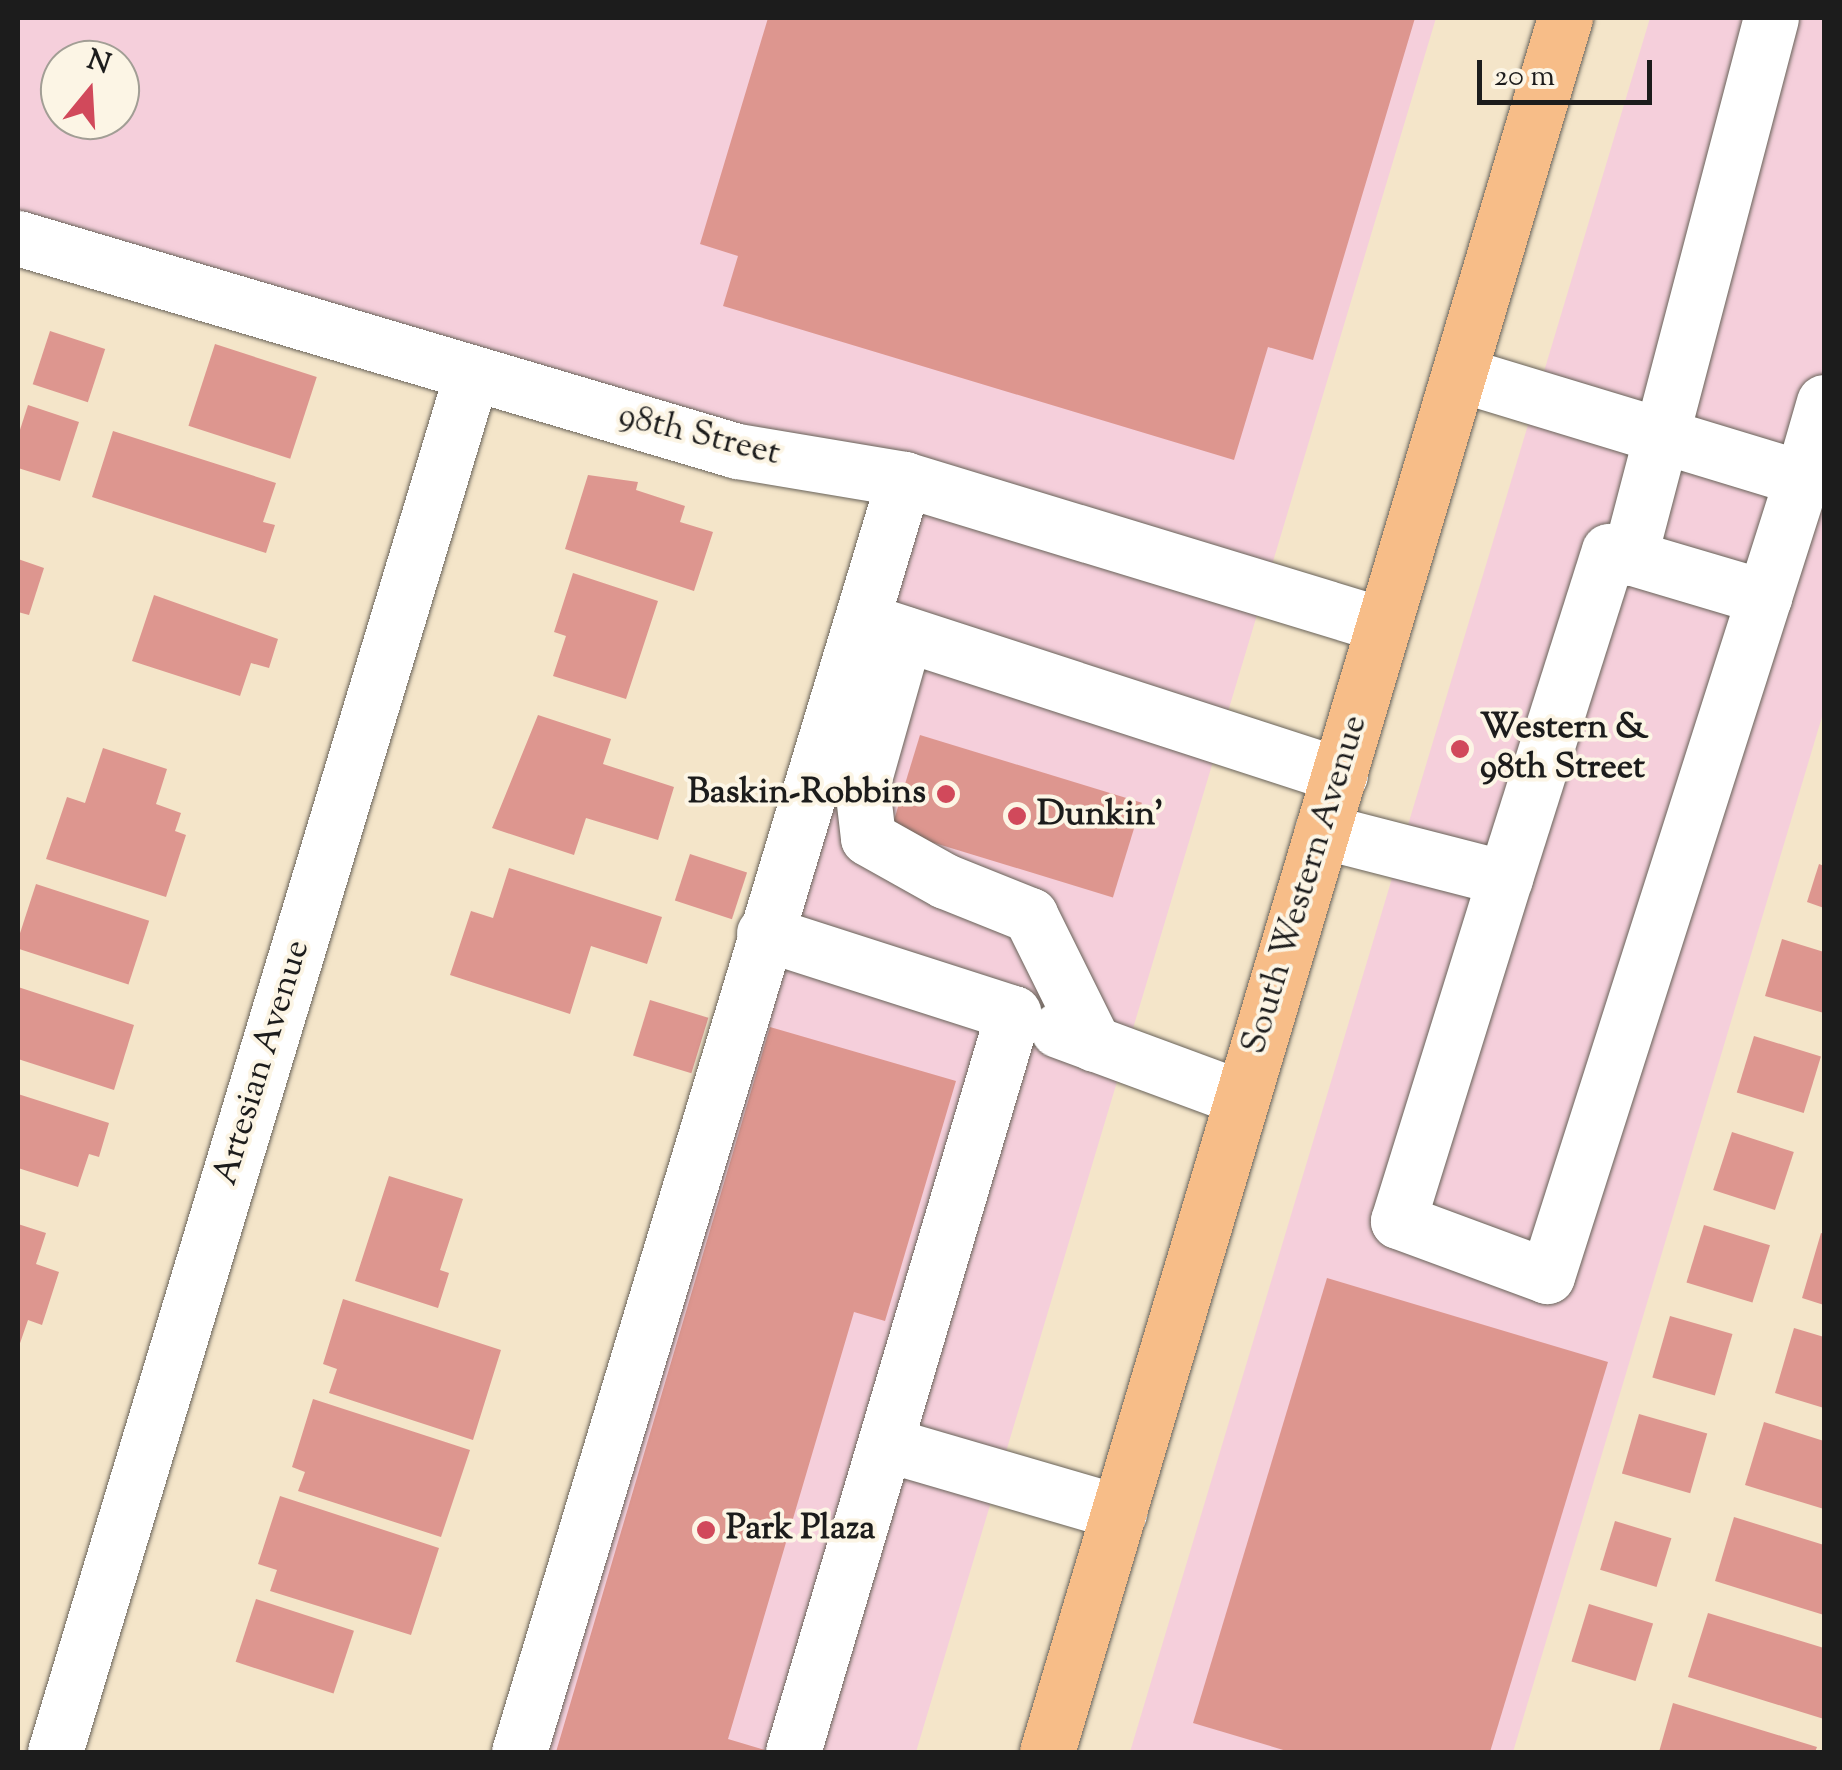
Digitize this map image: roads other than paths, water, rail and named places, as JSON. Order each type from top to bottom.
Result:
[{"type":"main road","name":"South Western Avenue","points":[[1046,1752],[1565,18]]},
{"type":"street","points":[[1630,558],[1772,18]]},
{"type":"street","name":"98th Street","points":[[18,238],[737,451],[904,479],[1383,625]]},
{"type":"street","name":"Artesian Avenue","points":[[55,1752],[472,373]]},
{"type":"street","points":[[1459,374],[1802,478]]},
{"type":"street","points":[[1764,597],[1609,551],[1398,1222],[1547,1276],[1764,597],[1802,478],[1824,402]]},
{"type":"street","points":[[904,479],[862,786],[868,838],[945,881],[1030,915],[1094,1044]]},
{"type":"street","points":[[882,626],[1340,775]]},
{"type":"street","points":[[519,1752],[764,934],[882,626]]},
{"type":"street","points":[[1322,831],[1505,878]]},
{"type":"street","points":[[764,934],[1014,1013],[1242,1098]]},
{"type":"street","points":[[793,1752],[1014,1013]]},
{"type":"street","points":[[886,1444],[1118,1512]]},
{"type":"place","name":"Western & 98th Street","points":[[1460,749]]},
{"type":"place","name":"Baskin-Robbins","points":[[946,794]]},
{"type":"place","name":"Dunkin'","points":[[1017,816]]},
{"type":"place","name":"Park Plaza","points":[[706,1530]]}]
